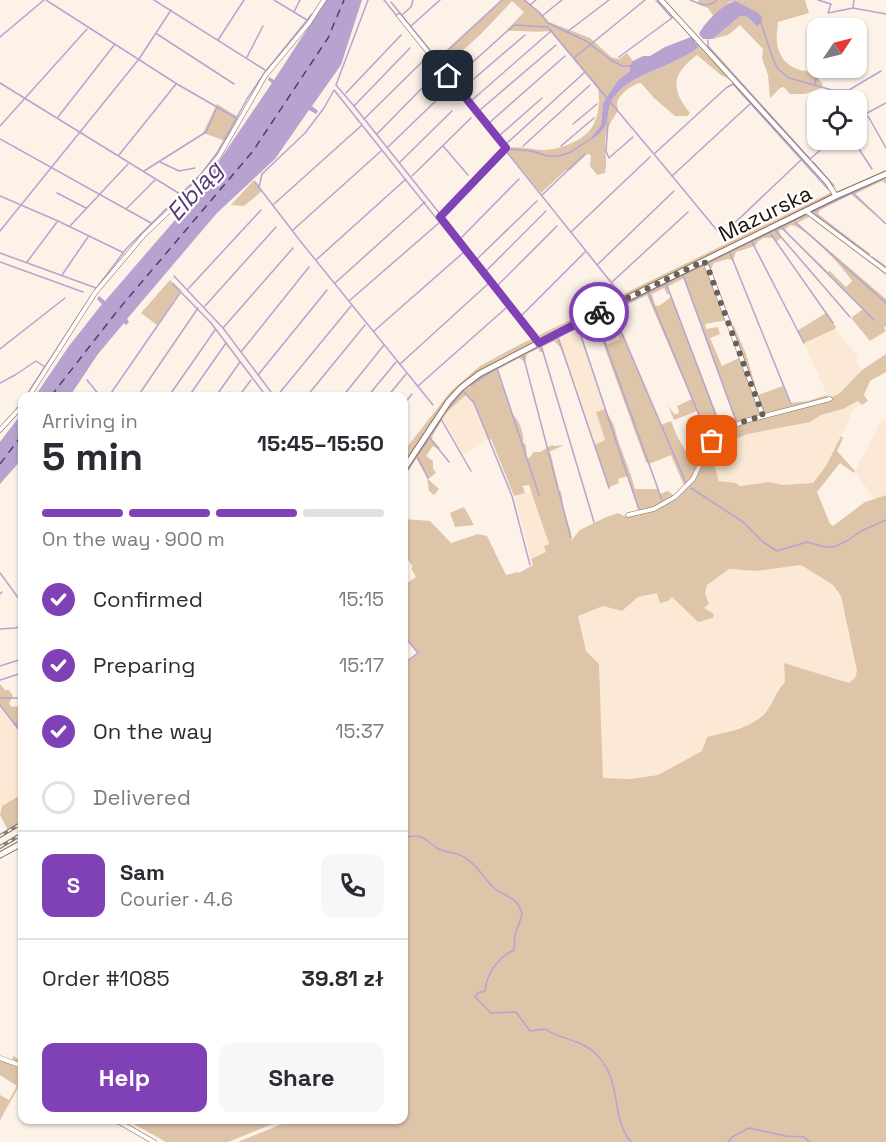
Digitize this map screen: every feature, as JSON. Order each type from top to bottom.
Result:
[{"type":"main road","name":"Mazurska","points":[[408,464],[461,388],[483,372],[836,196],[886,174]]},
{"type":"main road","points":[[0,855],[18,845]]},
{"type":"street","points":[[32,392],[95,293],[144,235],[189,192],[219,156],[259,84],[309,23],[324,0]]},
{"type":"street","points":[[661,0],[821,176],[836,196]]},
{"type":"street","points":[[399,16],[505,147],[504,152],[440,217],[539,343]]},
{"type":"street","points":[[806,211],[886,271]]},
{"type":"street","points":[[704,261],[763,416]]},
{"type":"street","points":[[628,515],[654,509],[669,502],[693,479],[717,434],[745,421],[830,399]]},
{"type":"street","points":[[0,430],[18,410]]},
{"type":"street","points":[[0,1058],[18,1065]]},
{"type":"street","points":[[123,1124],[154,1142]]},
{"type":"shaded area","points":[[326,0],[362,0],[341,65],[312,106],[318,111],[316,114],[309,110],[275,159],[217,213],[127,319],[129,322],[126,325],[124,323],[98,354],[73,392],[38,392],[69,346],[102,304],[97,299],[99,296],[105,301],[194,198],[272,83],[268,80],[269,77],[274,80]]},
{"type":"shaded area","points":[[502,0],[526,0],[549,22],[590,38],[611,57],[619,59],[627,53],[633,61],[630,71],[618,80],[603,103],[601,125],[591,140],[604,128],[612,99],[623,87],[699,47],[731,80],[721,75],[697,55],[683,69],[677,82],[679,96],[690,113],[687,116],[675,116],[641,83],[630,88],[618,101],[617,112],[607,130],[605,173],[597,175],[590,166],[591,155],[587,154],[541,193],[506,150],[516,147],[555,149],[580,139],[592,128],[596,117],[599,105],[598,89],[550,31],[506,31],[524,12],[512,1],[480,35],[445,66],[439,58]]},
{"type":"shaded area","points":[[699,0],[805,0],[809,13],[778,22],[777,42],[786,62],[797,69],[807,71],[807,78],[818,78],[823,85],[816,90],[807,90],[805,94],[790,94],[784,87],[770,98],[768,75],[762,58],[763,49],[740,25],[728,35],[713,39],[740,16],[748,17],[735,1],[730,2],[714,17],[708,8],[697,4]]},
{"type":"shaded area","points":[[735,1],[757,12],[762,17],[761,23],[757,26],[748,17],[740,16],[713,39],[703,39],[699,34],[705,24],[719,10]]},
{"type":"shaded area","points":[[691,37],[699,47],[682,58],[638,78],[617,93],[610,106],[607,123],[591,140],[601,125],[603,103],[618,80],[630,71],[633,61],[643,56],[650,56],[665,47]]},
{"type":"shaded area","points":[[217,104],[238,117],[226,141],[203,133]]},
{"type":"shaded area","points":[[886,175],[886,184],[882,181],[855,194],[877,217],[851,194],[820,210],[818,214],[871,255],[868,257],[886,271],[886,275],[809,217],[797,223],[886,299],[886,326],[884,328],[886,331],[870,341],[851,318],[863,309],[784,230],[779,230],[781,238],[776,242],[773,238],[762,239],[755,246],[736,252],[733,260],[727,259],[714,263],[711,269],[731,324],[746,354],[758,395],[783,386],[790,403],[808,401],[827,395],[829,399],[840,393],[862,370],[886,354],[886,372],[870,381],[864,395],[868,401],[862,405],[858,401],[843,409],[821,415],[810,422],[748,434],[735,439],[717,458],[715,468],[719,481],[736,483],[740,486],[769,482],[783,485],[813,483],[826,466],[841,436],[843,438],[837,451],[855,471],[854,473],[840,463],[817,492],[830,524],[833,526],[865,502],[886,495],[886,1142],[238,1142],[282,1124],[408,1124],[408,660],[418,653],[408,641],[408,582],[416,577],[408,560],[408,519],[430,521],[451,543],[478,534],[487,536],[506,575],[519,573],[533,565],[531,559],[546,552],[544,546],[549,544],[529,485],[523,486],[525,493],[514,496],[474,403],[466,395],[448,411],[433,434],[432,439],[440,448],[433,446],[426,456],[433,461],[436,473],[428,479],[439,489],[434,495],[429,491],[427,477],[416,458],[408,470],[436,421],[459,393],[480,376],[557,335],[569,370],[560,347],[554,341],[542,347],[543,352],[540,352],[538,348],[527,354],[525,362],[519,358],[497,370],[512,414],[521,427],[527,460],[534,452],[540,452],[552,445],[564,445],[549,452],[561,492],[571,541],[580,530],[604,518],[618,513],[624,516],[640,512],[628,476],[618,479],[619,483],[609,487],[594,445],[605,440],[596,412],[605,409],[613,424],[635,489],[658,489],[660,494],[668,491],[673,495],[685,488],[671,455],[649,464],[646,462],[603,343],[599,338],[590,337],[585,326],[579,330],[577,325]],"holes":[[[791,225],[798,227],[815,240],[841,267],[852,281],[846,287],[790,235],[785,229]],[[684,278],[736,420],[725,425],[720,423],[671,297],[659,306],[655,305],[652,294],[664,288],[667,294],[670,294],[667,287]],[[647,295],[692,399],[677,406],[679,412],[677,414],[674,414],[668,405],[674,420],[697,411],[709,439],[706,443],[709,446],[699,464],[694,465],[671,421],[661,425],[613,312]],[[610,316],[620,339],[607,345],[599,321]],[[727,320],[741,357],[722,366],[710,338],[720,334],[718,327],[706,329],[705,324]],[[801,565],[833,585],[841,596],[857,671],[855,678],[849,683],[784,663],[785,682],[765,713],[751,724],[707,737],[702,751],[658,775],[630,779],[603,778],[599,664],[586,651],[578,616],[603,606],[622,611],[638,597],[657,593],[660,603],[672,597],[698,622],[713,618],[714,614],[704,608],[709,604],[705,594],[707,585],[729,569],[757,571]]]},
{"type":"shaded area","points":[[254,180],[262,191],[244,206],[231,205]]},
{"type":"shaded area","points":[[832,192],[831,196],[464,384],[408,461],[408,446],[451,391],[480,366]]},
{"type":"shaded area","points":[[170,280],[181,290],[157,325],[141,313]]},
{"type":"shaded area","points":[[826,313],[836,327],[835,329],[804,343],[797,331]]},
{"type":"shaded area","points":[[610,316],[620,339],[607,345],[599,321]]},
{"type":"shaded area","points":[[835,329],[858,357],[856,360],[862,370],[840,393],[829,399],[804,343]]},
{"type":"shaded area","points":[[579,330],[605,409],[596,413],[605,440],[594,445],[558,338]]},
{"type":"shaded area","points":[[466,395],[474,403],[489,439],[463,455],[443,419],[448,411]]},
{"type":"shaded area","points":[[859,401],[861,404],[849,414],[850,418],[826,466],[813,483],[783,485],[769,482],[740,486],[736,483],[722,482],[717,478],[715,468],[717,458],[736,439],[843,409]]},
{"type":"shaded area","points":[[18,418],[18,464],[0,484],[0,442]]},
{"type":"shaded area","points":[[886,418],[886,495],[874,499],[855,471],[880,423]]},
{"type":"shaded area","points":[[532,493],[549,544],[546,552],[531,559],[514,496]]},
{"type":"shaded area","points":[[464,507],[474,525],[455,527],[450,513]]},
{"type":"shaded area","points":[[801,565],[833,586],[841,596],[857,670],[855,678],[849,683],[784,663],[785,682],[775,693],[769,708],[753,724],[707,737],[702,751],[658,775],[630,779],[603,778],[599,664],[586,651],[578,616],[603,606],[622,610],[638,597],[657,593],[668,601],[671,597],[675,599],[698,622],[713,614],[704,607],[707,585],[729,569],[757,571]]},
{"type":"shaded area","points":[[0,684],[13,696],[9,704],[12,707],[18,706],[18,729],[0,705]]},
{"type":"shaded area","points":[[0,705],[18,729],[18,796],[0,807]]},
{"type":"shaded area","points":[[18,796],[18,824],[8,830],[0,815],[2,806]]},
{"type":"shaded area","points":[[13,1056],[18,1059],[18,1088],[0,1120],[0,1095],[9,1100],[17,1086],[0,1075],[0,1058],[12,1061]]},
{"type":"shaded area","points":[[134,1124],[273,1124],[228,1142],[166,1142]]},
{"type":"waterway","points":[[0,37],[44,0]]},
{"type":"waterway","points":[[46,0],[177,84],[236,118]]},
{"type":"waterway","points":[[154,0],[265,70]]},
{"type":"waterway","points":[[218,40],[244,0]]},
{"type":"waterway","points":[[274,0],[307,20]]},
{"type":"waterway","points":[[294,12],[300,0]]},
{"type":"waterway","points":[[354,106],[336,85],[368,0]]},
{"type":"waterway","points":[[384,0],[486,126]]},
{"type":"waterway","points":[[402,15],[411,7],[413,0]]},
{"type":"waterway","points":[[411,26],[440,0]]},
{"type":"waterway","points":[[438,59],[502,0]]},
{"type":"waterway","points":[[524,0],[548,23],[586,41],[622,66],[630,66]]},
{"type":"waterway","points":[[530,5],[536,0]]},
{"type":"waterway","points":[[542,16],[562,0]]},
{"type":"waterway","points":[[567,32],[609,0]]},
{"type":"waterway","points":[[574,58],[645,0]]},
{"type":"waterway","points":[[619,57],[672,18],[656,0]]},
{"type":"waterway","points":[[690,0],[708,5],[717,0]]},
{"type":"waterway","points":[[818,0],[831,4],[828,13],[853,8],[886,14]]},
{"type":"waterway","points":[[853,8],[854,0]]},
{"type":"waterway","points":[[391,2],[506,144],[585,72]]},
{"type":"waterway","points":[[0,231],[139,59],[171,10]]},
{"type":"waterway","name":"Elbląg","points":[[95,290],[126,249],[201,174],[217,153],[265,72],[312,14]]},
{"type":"waterway","points":[[761,23],[778,69],[789,78],[832,90]]},
{"type":"waterway","points":[[454,79],[514,25],[548,27],[551,31]]},
{"type":"waterway","points":[[247,57],[263,26]]},
{"type":"waterway","points":[[0,126],[87,29]]},
{"type":"waterway","points":[[471,101],[551,31],[607,98]]},
{"type":"waterway","points":[[157,34],[234,84]]},
{"type":"waterway","points":[[346,93],[401,35]]},
{"type":"waterway","points":[[462,89],[525,35]]},
{"type":"waterway","points":[[708,40],[708,46],[810,159],[820,150]]},
{"type":"waterway","points":[[58,117],[115,44]]},
{"type":"waterway","points":[[480,110],[556,45]]},
{"type":"waterway","points":[[410,48],[354,106],[440,214]]},
{"type":"waterway","points":[[489,123],[565,56]]},
{"type":"waterway","points":[[364,119],[423,61]]},
{"type":"waterway","points":[[849,90],[881,71]]},
{"type":"waterway","points":[[815,84],[816,78]]},
{"type":"waterway","points":[[377,134],[428,82]]},
{"type":"waterway","name":"Elbląg","points":[[0,83],[180,194]]},
{"type":"waterway","points":[[119,155],[176,84]]},
{"type":"waterway","points":[[725,240],[654,154],[733,84],[828,189]]},
{"type":"waterway","points":[[523,146],[590,85]]},
{"type":"waterway","points":[[259,187],[262,174],[305,133],[334,90],[531,337]]},
{"type":"waterway","points":[[388,147],[446,91]]},
{"type":"waterway","points":[[499,136],[542,98]]},
{"type":"waterway","points":[[611,103],[653,153]]},
{"type":"waterway","points":[[867,113],[886,103]]},
{"type":"waterway","points":[[573,124],[597,104]]},
{"type":"waterway","points":[[672,176],[750,104]]},
{"type":"waterway","points":[[144,171],[206,132],[217,107]]},
{"type":"waterway","points":[[400,162],[452,111]]},
{"type":"waterway","points":[[868,116],[886,148]]},
{"type":"waterway","points":[[412,176],[471,118]]},
{"type":"waterway","points":[[561,146],[594,118]]},
{"type":"waterway","points":[[608,123],[606,151],[609,158],[633,137]]},
{"type":"waterway","points":[[274,204],[362,125]]},
{"type":"waterway","points":[[0,139],[151,223]]},
{"type":"waterway","points":[[507,149],[559,156],[571,152],[590,139]]},
{"type":"waterway","points":[[443,146],[468,175]]},
{"type":"waterway","points":[[441,213],[503,150]]},
{"type":"waterway","points":[[860,150],[872,169]]},
{"type":"waterway","points":[[293,230],[381,151]]},
{"type":"waterway","points":[[506,151],[618,291]]},
{"type":"waterway","points":[[542,195],[585,154]]},
{"type":"waterway","points":[[571,232],[650,157]]},
{"type":"waterway","points":[[722,235],[801,160]]},
{"type":"waterway","name":"Elbląg","points":[[160,162],[179,171],[195,168]]},
{"type":"waterway","points":[[813,162],[834,186]]},
{"type":"waterway","points":[[70,226],[128,164]]},
{"type":"waterway","points":[[316,260],[406,179]]},
{"type":"waterway","points":[[461,238],[519,179]]},
{"type":"waterway","points":[[869,254],[812,212],[882,179]]},
{"type":"waterway","points":[[127,208],[155,180]]},
{"type":"waterway","points":[[255,182],[433,405]]},
{"type":"waterway","points":[[597,265],[674,191]]},
{"type":"waterway","points":[[852,192],[886,224]]},
{"type":"waterway","points":[[57,193],[86,208]]},
{"type":"waterway","points":[[0,196],[122,252]]},
{"type":"waterway","points":[[735,243],[829,196]]},
{"type":"waterway","points":[[477,259],[537,201]]},
{"type":"waterway","points":[[335,283],[425,202]]},
{"type":"waterway","points":[[188,289],[261,210]]},
{"type":"waterway","points":[[486,271],[546,211]]},
{"type":"waterway","points":[[612,282],[688,212]]},
{"type":"waterway","points":[[707,263],[805,215]]},
{"type":"waterway","points":[[443,217],[536,334]]},
{"type":"waterway","points":[[794,221],[886,303]]},
{"type":"waterway","points":[[27,262],[57,222]]},
{"type":"waterway","points":[[349,301],[440,222]]},
{"type":"waterway","points":[[497,286],[557,226]]},
{"type":"waterway","points":[[205,306],[276,227]]},
{"type":"waterway","points":[[781,227],[874,320]]},
{"type":"waterway","points":[[775,230],[850,317]]},
{"type":"waterway","points":[[770,233],[833,323]]},
{"type":"waterway","points":[[62,275],[88,237]]},
{"type":"waterway","points":[[752,242],[804,343]]},
{"type":"waterway","points":[[223,328],[293,248]]},
{"type":"waterway","points":[[374,331],[464,252]]},
{"type":"waterway","points":[[521,316],[585,252]]},
{"type":"waterway","points":[[0,253],[96,288]]},
{"type":"waterway","points":[[730,253],[791,404]]},
{"type":"waterway","points":[[872,257],[886,267]]},
{"type":"waterway","points":[[0,262],[83,292]]},
{"type":"waterway","points":[[708,263],[764,412]]},
{"type":"waterway","points":[[657,288],[703,265]]},
{"type":"waterway","points":[[241,352],[309,267]]},
{"type":"waterway","points":[[683,275],[736,421]]},
{"type":"waterway","points":[[174,276],[223,328],[271,392]]},
{"type":"waterway","points":[[400,364],[489,283]]},
{"type":"waterway","points":[[666,283],[720,426]]},
{"type":"waterway","points":[[173,284],[211,323],[263,392]]},
{"type":"waterway","points":[[610,311],[655,289]]},
{"type":"waterway","points":[[258,375],[327,290]]},
{"type":"waterway","points":[[648,292],[706,432]]},
{"type":"waterway","points":[[112,392],[180,293]]},
{"type":"waterway","points":[[29,392],[91,296]]},
{"type":"waterway","points":[[0,349],[65,298]]},
{"type":"waterway","points":[[280,392],[351,306]]},
{"type":"waterway","points":[[141,392],[198,308]]},
{"type":"waterway","points":[[418,386],[506,308]]},
{"type":"waterway","points":[[612,310],[686,483]]},
{"type":"waterway","points":[[471,385],[497,368],[603,315]]},
{"type":"waterway","points":[[596,318],[662,500]]},
{"type":"waterway","points":[[310,392],[365,325]]},
{"type":"waterway","points":[[578,327],[639,510]]},
{"type":"waterway","points":[[172,392],[215,330]]},
{"type":"waterway","points":[[558,337],[609,488]]},
{"type":"waterway","points":[[192,392],[226,343]]},
{"type":"waterway","points":[[346,392],[384,345]]},
{"type":"waterway","points":[[541,345],[594,522]]},
{"type":"waterway","points":[[523,355],[571,538]]},
{"type":"waterway","points":[[0,383],[36,361],[45,367]]},
{"type":"waterway","points":[[219,392],[240,362]]},
{"type":"waterway","points":[[371,392],[396,362]]},
{"type":"waterway","points":[[497,368],[539,495]]},
{"type":"waterway","points":[[391,392],[406,374]]},
{"type":"waterway","points":[[87,380],[97,392]]},
{"type":"waterway","points":[[242,392],[251,380]]},
{"type":"waterway","points":[[443,415],[463,391],[474,403],[512,496],[530,565]]},
{"type":"waterway","points":[[408,399],[412,394]]},
{"type":"waterway","points":[[441,419],[471,471]]},
{"type":"waterway","points":[[432,434],[441,419]]},
{"type":"waterway","points":[[408,458],[433,421]]},
{"type":"waterway","points":[[429,437],[449,462]]},
{"type":"waterway","points":[[428,478],[417,456],[430,437]]},
{"type":"waterway","points":[[408,470],[415,459]]},
{"type":"waterway","points":[[691,488],[743,522],[763,542],[777,551],[807,542],[833,547],[886,520]]},
{"type":"waterway","points":[[0,573],[18,598]]},
{"type":"waterway","points":[[0,629],[18,627]]},
{"type":"waterway","points":[[408,641],[418,653],[408,660]]},
{"type":"waterway","points":[[0,666],[18,660]]},
{"type":"waterway","points":[[0,680],[18,674]]},
{"type":"waterway","points":[[0,698],[18,698]]},
{"type":"waterway","points":[[0,705],[18,729]]},
{"type":"waterway","points":[[14,724],[18,724]]},
{"type":"waterway","points":[[408,836],[421,837],[440,850],[458,854],[469,860],[493,887],[517,904],[522,915],[515,935],[514,950],[498,961],[488,979],[485,991],[478,993],[475,997],[491,1013],[516,1012],[530,1031],[545,1029],[583,1045],[595,1053],[610,1075],[620,1121],[631,1142]]},
{"type":"waterway","points":[[728,1142],[732,1137],[749,1128],[786,1136],[804,1137],[809,1142]]},
{"type":"ferry route","points":[[54,392],[118,310],[253,151],[328,38],[344,0]]},
{"type":"ferry route","points":[[0,464],[18,440]]},
{"type":"railway","points":[[0,836],[18,825]]},
{"type":"railway","points":[[0,847],[18,836]]},
{"type":"way so far","points":[[599,312],[704,261],[763,416],[723,430],[712,441]]},
{"type":"route","points":[[448,76],[506,148],[440,217],[539,343],[599,312]]}]
